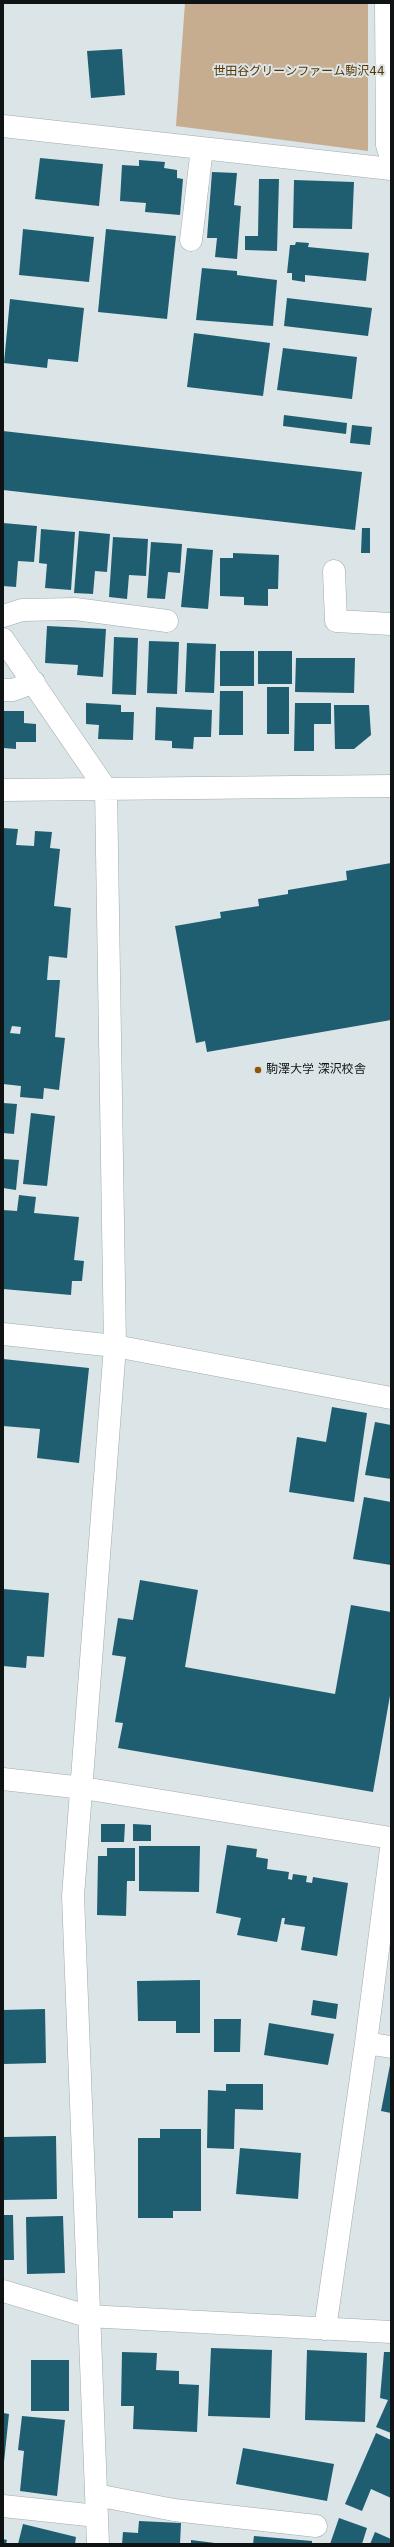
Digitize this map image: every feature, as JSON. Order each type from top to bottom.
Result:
[{"type":"street","points":[[386,3],[387,145],[391,157]]},
{"type":"street","points":[[3,126],[391,169]]},
{"type":"street","points":[[191,240],[202,148]]},
{"type":"street","points":[[334,570],[336,621],[391,624]]},
{"type":"street","points":[[3,616],[22,610],[75,609],[167,621]]},
{"type":"street","points":[[3,639],[34,682],[106,789],[115,1346],[83,1788],[73,1896],[87,2316],[98,2544]]},
{"type":"street","points":[[3,690],[13,690],[34,682]]},
{"type":"street","points":[[3,790],[391,786]]},
{"type":"street","points":[[3,1334],[115,1346],[391,1398]]},
{"type":"street","points":[[3,1779],[83,1788],[391,1838]]},
{"type":"street","points":[[325,2329],[366,2043],[391,1849]]},
{"type":"street","points":[[366,2043],[391,2047]]},
{"type":"street","points":[[3,2291],[87,2316],[391,2332]]},
{"type":"street","points":[[3,2506],[96,2505],[174,2510],[316,2526]]},
{"type":"green space","name":"世田谷グリーンファーム駒沢44","points":[[185,3],[368,3],[368,151],[176,126]]},
{"type":"building","points":[[122,49],[125,95],[91,98],[87,51]]},
{"type":"building","points":[[40,158],[103,164],[99,206],[35,199]]},
{"type":"building","points":[[139,160],[165,162],[164,168],[177,170],[177,178],[183,179],[180,215],[145,212],[146,203],[120,201],[122,165],[139,166]]},
{"type":"building","points":[[212,172],[237,173],[234,205],[241,206],[237,259],[215,257],[217,238],[207,238]]},
{"type":"building","points":[[259,179],[279,179],[277,251],[245,250],[245,236],[258,236]]},
{"type":"building","points":[[294,180],[354,182],[352,229],[293,228]]},
{"type":"building","points":[[23,229],[94,237],[89,282],[19,275]]},
{"type":"building","points":[[106,229],[176,236],[167,319],[98,312]]},
{"type":"building","points":[[296,242],[309,243],[308,247],[369,253],[366,281],[305,275],[305,282],[292,280],[292,273],[287,273],[290,245],[295,245]]},
{"type":"building","points":[[202,268],[237,271],[237,275],[277,280],[273,326],[196,320]]},
{"type":"building","points":[[287,298],[372,308],[368,336],[284,326]]},
{"type":"building","points":[[10,299],[84,308],[78,362],[48,359],[47,368],[4,363]]},
{"type":"building","points":[[194,333],[270,343],[263,396],[187,387]]},
{"type":"building","points":[[283,348],[357,357],[352,399],[277,390]]},
{"type":"building","points":[[284,415],[347,423],[346,434],[283,426]]},
{"type":"building","points":[[352,425],[372,427],[370,445],[350,443]]},
{"type":"building","points":[[3,431],[362,472],[355,530],[3,490]]},
{"type":"building","points":[[3,523],[37,526],[34,562],[18,561],[16,587],[3,586]]},
{"type":"building","points":[[362,528],[370,528],[370,553],[361,553]]},
{"type":"building","points":[[41,529],[75,532],[71,590],[45,588],[47,564],[39,563]]},
{"type":"building","points":[[79,531],[110,534],[107,572],[95,571],[93,594],[74,593]]},
{"type":"building","points":[[113,537],[148,539],[146,576],[129,575],[127,599],[109,597]]},
{"type":"building","points":[[151,542],[182,544],[180,573],[168,572],[165,599],[147,598]]},
{"type":"building","points":[[187,548],[213,550],[208,609],[181,607]]},
{"type":"building","points":[[233,553],[279,555],[278,589],[268,589],[268,606],[244,605],[244,597],[220,596],[220,558],[233,558]]},
{"type":"building","points":[[47,626],[106,629],[103,677],[77,675],[78,665],[45,663]]},
{"type":"building","points":[[114,637],[138,638],[136,695],[112,694]]},
{"type":"building","points":[[149,641],[179,642],[177,694],[147,693]]},
{"type":"building","points":[[187,643],[216,644],[214,693],[185,692]]},
{"type":"building","points":[[220,651],[254,651],[254,686],[220,686]]},
{"type":"building","points":[[258,651],[292,651],[292,684],[258,684]]},
{"type":"building","points":[[296,658],[355,658],[354,693],[295,692]]},
{"type":"building","points":[[267,687],[289,687],[289,734],[267,734]]},
{"type":"building","points":[[220,691],[243,691],[243,735],[219,735]]},
{"type":"building","points":[[86,703],[121,705],[121,712],[134,712],[133,740],[98,739],[99,725],[86,724]]},
{"type":"building","points":[[295,703],[331,703],[331,724],[314,724],[314,751],[294,751]]},
{"type":"building","points":[[334,705],[369,705],[371,735],[354,749],[335,749]]},
{"type":"building","points":[[156,707],[212,710],[211,737],[194,737],[193,749],[172,748],[172,741],[155,740]]},
{"type":"building","points":[[3,711],[24,711],[24,723],[36,724],[36,742],[16,742],[16,749],[3,748]]},
{"type":"building","points":[[3,828],[18,829],[16,845],[34,846],[35,831],[52,832],[50,848],[60,849],[54,906],[71,908],[67,958],[49,956],[47,980],[60,980],[55,1037],[65,1038],[59,1090],[44,1088],[43,1099],[20,1097],[21,1086],[3,1084]],"holes":[[[12,1026],[21,1027],[20,1034],[10,1033]]]},
{"type":"building","points":[[391,863],[391,1020],[207,1052],[205,1041],[196,1043],[175,926],[221,918],[220,912],[259,906],[258,899],[288,894],[288,890],[347,880],[346,871]]},
{"type":"building","points":[[3,1103],[17,1104],[14,1134],[3,1133]]},
{"type":"building","points":[[31,1113],[55,1116],[47,1186],[23,1184]]},
{"type":"building","points":[[3,1159],[19,1160],[16,1190],[3,1188]]},
{"type":"building","points":[[19,1195],[36,1197],[34,1213],[79,1217],[74,1260],[84,1261],[82,1281],[72,1281],[71,1295],[3,1289],[3,1210],[17,1211]]},
{"type":"building","points":[[3,1359],[89,1368],[79,1463],[37,1458],[40,1429],[3,1426]]},
{"type":"building","points":[[332,1407],[367,1413],[354,1502],[289,1492],[297,1437],[326,1442]]},
{"type":"building","points":[[375,1422],[391,1425],[391,1479],[365,1475]]},
{"type":"building","points":[[364,1497],[391,1502],[391,1565],[353,1559]]},
{"type":"building","points":[[140,1580],[198,1590],[185,1667],[335,1694],[351,1605],[391,1612],[391,1690],[373,1792],[118,1748],[123,1723],[115,1722],[126,1657],[112,1655],[118,1618],[133,1620]]},
{"type":"building","points":[[3,1589],[49,1593],[44,1657],[27,1656],[26,1668],[3,1666]]},
{"type":"building","points":[[101,1824],[125,1824],[124,1842],[101,1842]]},
{"type":"building","points":[[133,1824],[151,1825],[151,1841],[133,1841]]},
{"type":"building","points":[[227,1845],[257,1849],[256,1857],[268,1859],[267,1869],[289,1872],[288,1879],[292,1880],[293,1874],[307,1876],[306,1882],[312,1883],[313,1877],[348,1883],[337,1956],[301,1950],[305,1927],[284,1924],[285,1918],[282,1918],[277,1942],[237,1935],[241,1918],[216,1913]]},
{"type":"building","points":[[139,1846],[200,1846],[199,1892],[139,1891]]},
{"type":"building","points":[[107,1848],[135,1848],[135,1881],[127,1881],[126,1916],[97,1915],[98,1856],[107,1856]]},
{"type":"building","points":[[200,1980],[200,2033],[176,2033],[176,2021],[138,2021],[137,1981]]},
{"type":"building","points":[[313,2000],[338,2004],[336,2019],[311,2015]]},
{"type":"building","points":[[45,2009],[46,2063],[3,2064],[3,2010]]},
{"type":"building","points":[[214,2019],[241,2019],[240,2052],[214,2052]]},
{"type":"building","points":[[269,2023],[334,2034],[328,2065],[264,2055]]},
{"type":"building","points":[[391,2065],[391,2113],[381,2111]]},
{"type":"building","points":[[226,2084],[263,2084],[263,2110],[235,2109],[234,2149],[207,2148],[208,2090],[226,2091]]},
{"type":"building","points":[[160,2129],[201,2129],[201,2211],[173,2211],[173,2218],[138,2218],[138,2138],[160,2138]]},
{"type":"building","points":[[56,2136],[57,2199],[3,2200],[3,2137]]},
{"type":"building","points":[[240,2148],[301,2153],[298,2199],[236,2194]]},
{"type":"building","points":[[3,2215],[13,2215],[14,2260],[3,2260]]},
{"type":"building","points":[[63,2216],[65,2273],[27,2274],[26,2217]]},
{"type":"building","points":[[211,2348],[272,2350],[270,2418],[208,2416]]},
{"type":"building","points":[[307,2350],[367,2353],[365,2422],[305,2420]]},
{"type":"building","points":[[122,2352],[157,2353],[156,2370],[179,2371],[179,2384],[199,2385],[197,2432],[133,2429],[134,2406],[121,2406]]},
{"type":"building","points":[[384,2352],[391,2352],[391,2433],[376,2427],[388,2400],[380,2398]]},
{"type":"building","points":[[31,2360],[69,2360],[69,2411],[31,2411]]},
{"type":"building","points":[[3,2413],[9,2414],[4,2462],[3,2462]]},
{"type":"building","points":[[22,2416],[65,2420],[57,2496],[20,2491],[24,2451],[18,2450]]},
{"type":"building","points":[[376,2433],[391,2440],[391,2498],[371,2489],[362,2511],[345,2504]]},
{"type":"building","points":[[243,2448],[334,2464],[327,2501],[236,2484]]},
{"type":"building","points":[[339,2518],[367,2528],[362,2544],[330,2544]]},
{"type":"building","points":[[139,2521],[181,2523],[180,2544],[122,2544],[123,2532],[138,2533]]},
{"type":"building","points":[[23,2524],[76,2537],[75,2544],[18,2544]]},
{"type":"building","points":[[375,2532],[391,2539],[391,2544],[370,2544]]},
{"type":"building","points":[[254,2536],[312,2541],[312,2544],[253,2544]]},
{"type":"building","points":[[3,2539],[7,2540],[6,2544],[3,2544]]},
{"type":"building","points":[[191,2540],[215,2543],[215,2544],[191,2544]]},
{"type":"place","name":"駒澤大学 深沢校舎","points":[[258,1070]]}]
